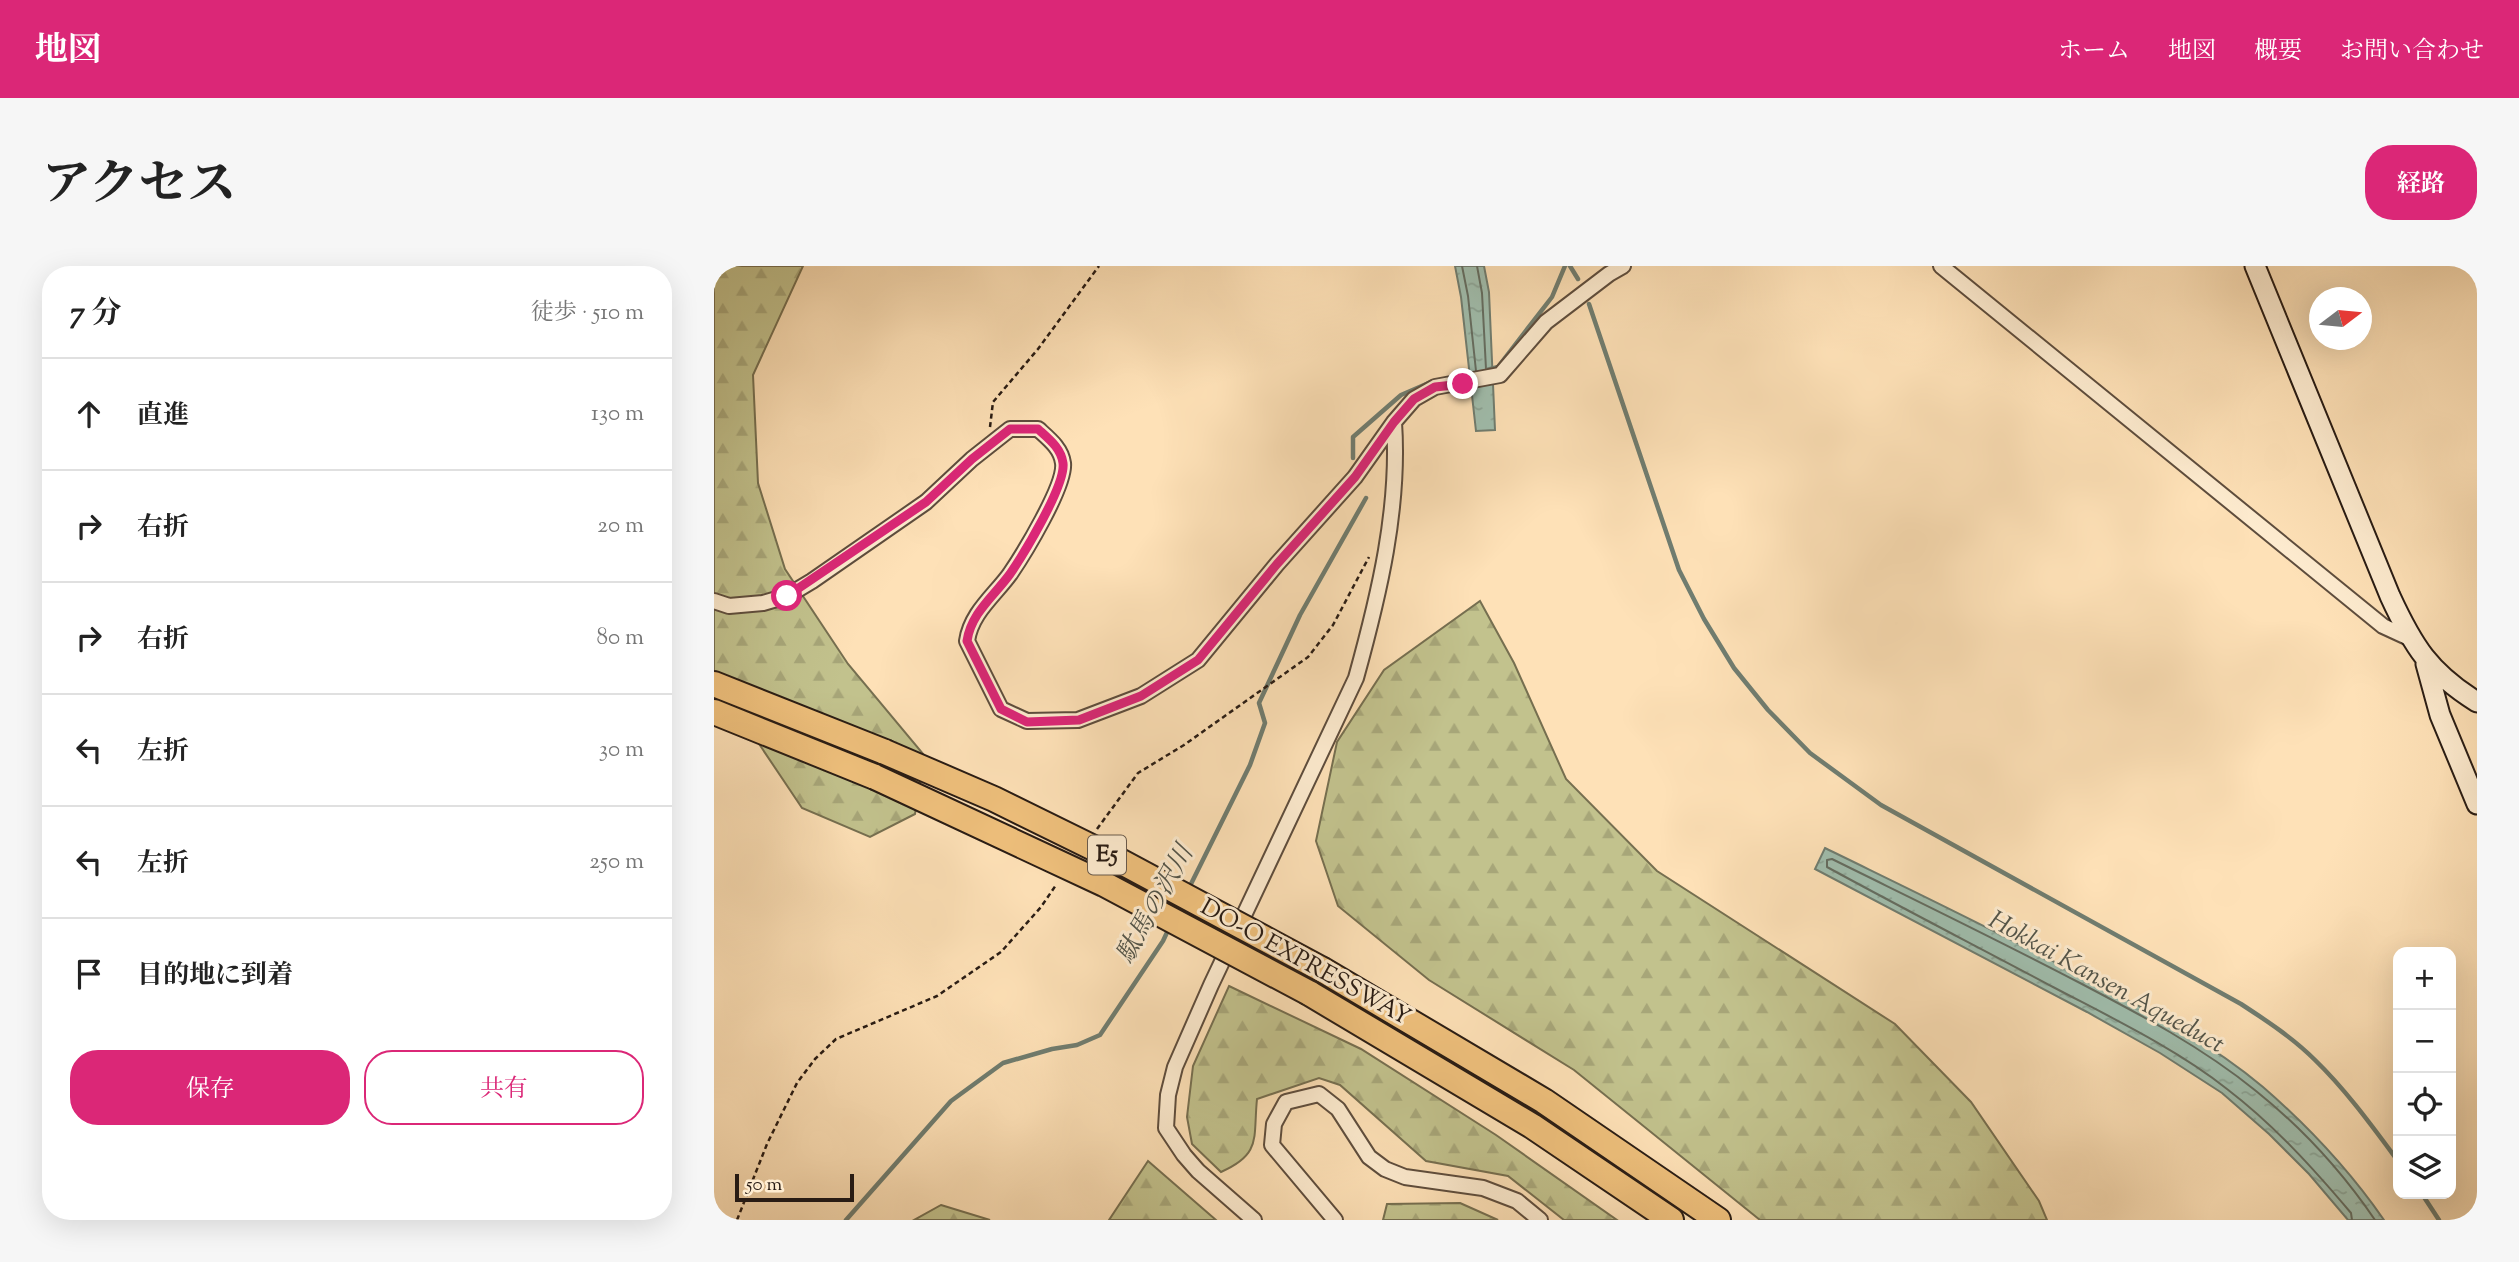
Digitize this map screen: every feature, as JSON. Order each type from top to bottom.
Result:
[{"type":"highway","name":"DO-O EXPRESSWAY","points":[[714,684],[995,799],[1323,970],[1544,1101],[1718,1220]]},
{"type":"highway","name":"DO-O EXPRESSWAY","points":[[714,712],[875,777],[1104,884],[1309,993],[1532,1126],[1671,1220]]},
{"type":"main road","points":[[2255,266],[2409,638],[2442,678],[2477,702]]},
{"type":"main road","points":[[2425,660],[2441,715],[2477,804]]},
{"type":"street","points":[[714,601],[729,606],[763,603],[787,596],[926,502],[1010,429],[1038,429],[1055,443],[1063,462],[1063,472],[1033,536],[1009,575],[982,606],[969,630],[967,641],[1001,709],[1027,722],[1079,720],[1141,696],[1198,660],[1277,564],[1355,477],[1414,399],[1435,387],[1500,375],[1546,322],[1623,266]]},
{"type":"street","points":[[1941,266],[2383,626],[2409,638]]},
{"type":"street","points":[[1254,1220],[1198,1171],[1166,1128],[1168,1095],[1175,1067],[1211,985],[1356,678],[1371,626],[1389,532],[1397,463],[1394,422]]},
{"type":"street","points":[[1335,1220],[1272,1145],[1274,1124],[1286,1102],[1319,1094],[1338,1109],[1369,1157],[1385,1169],[1405,1177],[1483,1188],[1517,1201],[1540,1220]]},
{"type":"path","points":[[987,448],[993,402],[1038,349],[1099,266]]},
{"type":"green space","points":[[714,266],[803,266],[753,375],[758,483],[785,569],[848,664],[924,755],[915,814],[870,837],[802,808],[743,720],[714,697]]},
{"type":"green space","points":[[1480,601],[1514,663],[1566,779],[1657,871],[1895,1024],[1971,1102],[2039,1201],[2047,1220],[1760,1220],[1574,1070],[1429,980],[1338,906],[1316,841],[1337,742],[1384,670]]},
{"type":"green space","points":[[1229,986],[1361,1049],[1496,1135],[1617,1220],[1564,1220],[1508,1176],[1426,1161],[1340,1085],[1319,1078],[1257,1099],[1253,1143],[1243,1158],[1221,1172],[1192,1144],[1187,1117],[1193,1066]]},
{"type":"green space","points":[[1148,1161],[1216,1220],[1109,1220]]},
{"type":"green space","points":[[1460,1203],[1498,1220],[1383,1220],[1387,1204]]},
{"type":"green space","points":[[941,1205],[990,1220],[914,1220]]},
{"type":"water","points":[[1455,266],[1484,266],[1489,292],[1495,430],[1476,431]]},
{"type":"water","points":[[1825,848],[2055,962],[2200,1041],[2243,1071],[2296,1117],[2343,1167],[2384,1220],[2348,1220],[2309,1174],[2269,1134],[2222,1093],[2160,1053],[1815,869]]},
{"type":"waterway","name":"駄馬の沢川","points":[[1487,370],[1498,367],[1552,297],[1565,266]]},
{"type":"waterway","points":[[1570,266],[1578,279]]},
{"type":"waterway","points":[[1589,304],[1679,570],[1704,619],[1734,668],[1768,710],[1810,753],[1881,805],[2241,1004],[2280,1030],[2307,1052],[2337,1084],[2393,1154]]},
{"type":"waterway","name":"駄馬の沢川","points":[[1353,458],[1353,437],[1401,395],[1431,382]]},
{"type":"waterway","name":"駄馬の沢川","points":[[1188,890],[1250,765],[1265,723],[1259,703],[1300,615],[1366,498]]},
{"type":"waterway","name":"駄馬の沢川","points":[[846,1220],[951,1101],[1003,1063],[1077,1045],[1100,1035],[1163,941],[1170,926]]},
{"type":"waterway","points":[[2425,1199],[2439,1220]]},
{"type":"route","points":[[787,596],[926,502],[972,459],[1010,429],[1038,429],[1055,443],[1063,462],[1063,472],[1033,536],[1009,575],[982,606],[969,630],[967,641],[1001,709],[1027,722],[1079,720],[1141,696],[1198,660],[1277,564],[1355,477],[1414,399],[1435,387],[1463,384]]},
{"type":"water label","name":"Hokkai Kansen Aqueduct","points":[[2106,983]]}]
